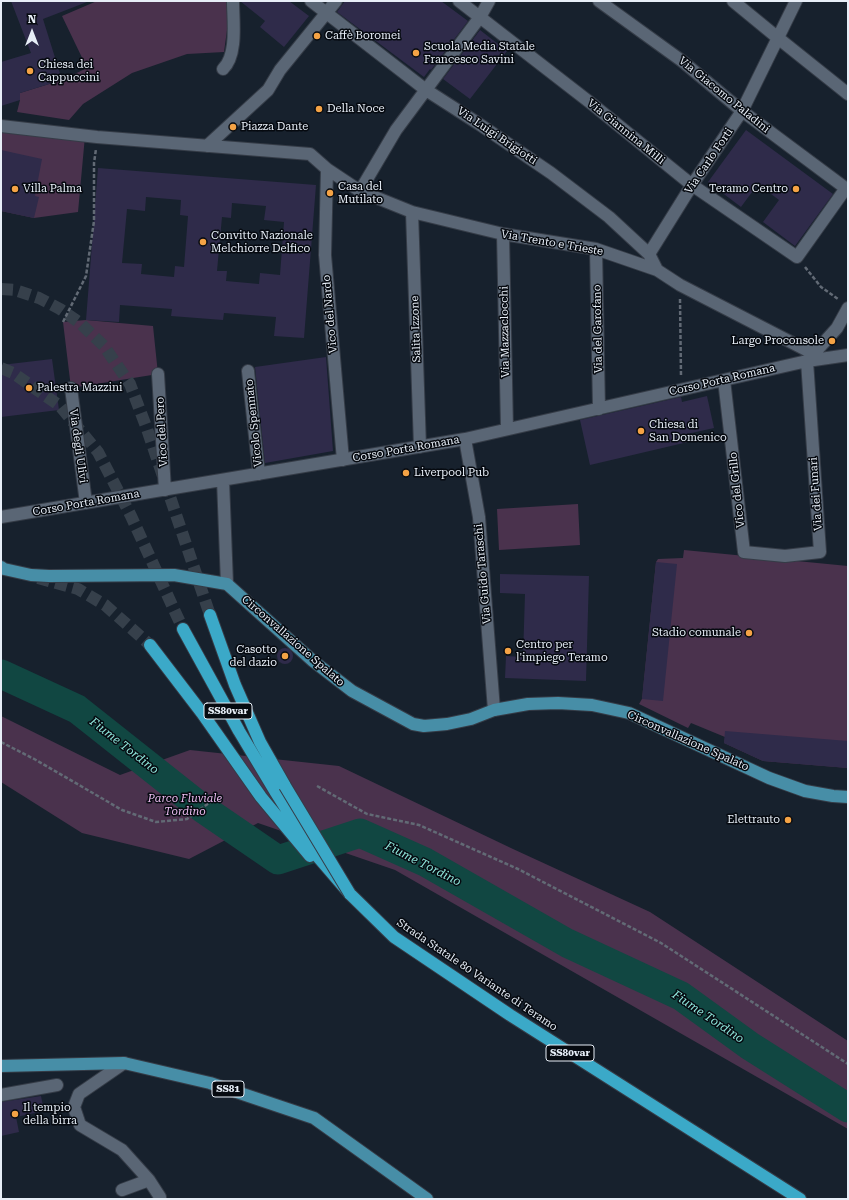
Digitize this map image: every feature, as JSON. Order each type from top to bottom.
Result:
[{"type":"highway","points":[[210,615],[241,700],[280,789],[350,894]]},
{"type":"highway","name":"SS80var","points":[[183,629],[239,731],[280,789]]},
{"type":"highway","points":[[150,645],[202,712],[261,798],[324,872],[350,894]]},
{"type":"highway","name":"Strada Statale 80 Variante di Teramo","points":[[350,894],[394,937],[510,1015],[800,1199]]},
{"type":"main road","points":[[1,567],[31,575],[174,575],[227,584]]},
{"type":"main road","name":"Circonvallazione Spalato","points":[[227,584],[313,661],[352,691],[413,724],[424,726],[447,724],[471,719],[494,710],[528,704],[558,703],[592,705],[629,713],[769,778],[805,791],[848,797]]},
{"type":"main road","name":"SS81","points":[[1,1066],[124,1063],[210,1082],[314,1118],[427,1199]]},
{"type":"street","points":[[223,69],[227,65],[233,50],[234,1]]},
{"type":"street","name":"Via Luigi Brigiotti","points":[[311,1],[426,90],[552,173],[608,217],[649,254],[657,270]]},
{"type":"street","points":[[1,126],[97,137],[207,146],[268,90],[280,70],[336,1]]},
{"type":"street","name":"Via Giannina Milli","points":[[459,1],[592,104],[692,185],[797,257]]},
{"type":"street","points":[[360,192],[396,130],[480,17],[489,1]]},
{"type":"street","points":[[733,1],[848,94]]},
{"type":"street","name":"Via Carlo Forti","points":[[649,254],[692,185],[742,111],[796,1]]},
{"type":"street","name":"Via Giacomo Paladini","points":[[603,2],[682,61],[742,111],[847,189]]},
{"type":"street","name":"Via Trento e Trieste","points":[[207,146],[310,154],[327,169],[360,192],[412,212],[504,234],[596,249],[657,270],[680,285],[810,358]]},
{"type":"street","name":"Vico del Nardo","points":[[327,169],[325,255],[343,460]]},
{"type":"street","points":[[797,257],[847,189]]},
{"type":"street","name":"Salita Izzone","points":[[412,212],[420,447]]},
{"type":"street","name":"Via Mazzaclocchi","points":[[504,234],[507,429]]},
{"type":"street","name":"Via del Garofano","points":[[596,249],[599,409]]},
{"type":"street","points":[[810,358],[837,328],[845,305]]},
{"type":"street","points":[[810,358],[848,355]]},
{"type":"street","name":"Corso Porta Romana","points":[[1,517],[465,439],[724,380],[810,358]]},
{"type":"street","name":"Via dei Funari","points":[[744,552],[785,556],[820,552],[808,398],[810,358]]},
{"type":"street","name":"Vicolo Spennato","points":[[248,371],[259,474]]},
{"type":"street","name":"Vico del Pero","points":[[158,374],[165,490]]},
{"type":"street","name":"Vico del Grillo","points":[[724,380],[744,552]]},
{"type":"street","name":"Via degli Ulivi","points":[[70,388],[86,503]]},
{"type":"street","name":"Via Guido Taraschi","points":[[465,439],[479,517],[494,710]]},
{"type":"street","points":[[223,480],[227,584]]},
{"type":"street","points":[[124,1063],[79,1094],[74,1107],[80,1125],[122,1150],[149,1180],[160,1199]]},
{"type":"street","points":[[1,1096],[57,1085]]},
{"type":"street","points":[[122,1190],[149,1180]]},
{"type":"path","points":[[63,322],[86,276],[94,222],[94,163],[97,137]]},
{"type":"path","points":[[797,257],[821,287],[845,305]]},
{"type":"path","points":[[680,285],[681,390]]},
{"type":"path","points":[[1,742],[43,764],[122,810],[156,822],[187,819],[220,795]]},
{"type":"path","points":[[317,786],[367,814],[419,825],[518,869],[661,943],[848,1064]]},
{"type":"green space","points":[[97,1],[231,1],[224,52],[187,54],[132,73],[83,104],[69,120],[17,112],[20,93],[62,80],[87,68],[62,16]]},
{"type":"green space","points":[[1,127],[85,136],[78,212],[34,218],[1,211]]},
{"type":"green space","points":[[86,320],[153,326],[158,374],[71,388],[63,322]]},
{"type":"green space","points":[[578,504],[580,545],[499,550],[497,509]]},
{"type":"green space","name":"Stadio comunale","points":[[684,550],[848,566],[848,768],[763,761],[724,743],[725,737],[691,723],[688,728],[639,704],[642,699],[656,562],[658,559],[683,558]]},
{"type":"green space","name":"Parco Fluviale Tordino","points":[[1,716],[120,775],[190,750],[339,766],[650,912],[848,1041],[848,1129],[395,870],[258,823],[189,859],[82,833],[1,782]]},
{"type":"building","points":[[11,1],[87,2],[43,19],[62,80],[20,93],[20,100],[1,106],[1,62],[31,53]]},
{"type":"building","points":[[240,1],[289,1],[309,16],[284,47],[260,27],[265,21]]},
{"type":"building","name":"Scuola Media Statale Francesco Savini","points":[[345,1],[441,1],[468,21],[424,77],[337,12]]},
{"type":"building","points":[[480,30],[507,51],[470,99],[443,79]]},
{"type":"building","name":"Teramo Centro","points":[[746,130],[833,194],[795,246],[763,222],[779,200],[758,184],[741,207],[708,182]]},
{"type":"building","name":"Villa Palma","points":[[1,150],[42,159],[35,196],[39,197],[34,218],[1,211]]},
{"type":"building","name":"Convitto Nazionale Melchiorre Delfico","points":[[98,168],[316,185],[304,338],[274,336],[276,317],[224,313],[223,320],[171,316],[172,309],[120,305],[119,322],[86,320]],"holes":[[[146,197],[181,200],[180,215],[188,216],[184,267],[175,266],[174,277],[141,274],[142,264],[122,263],[127,209],[145,211]],[[232,203],[266,206],[264,220],[284,222],[280,275],[260,273],[259,284],[226,281],[227,271],[217,271],[222,217],[231,218]]]},
{"type":"building","points":[[326,357],[333,451],[265,463],[255,367]]},
{"type":"building","name":"Palestra Mazzini","points":[[52,359],[59,410],[1,417],[1,365]]},
{"type":"building","name":"Chiesa di San Domenico","points":[[707,396],[714,428],[687,434],[688,442],[590,465],[580,420],[681,397],[682,402]]},
{"type":"building","points":[[656,562],[677,564],[663,701],[642,699]]},
{"type":"building","points":[[500,574],[589,576],[586,681],[505,678],[506,656],[523,657],[525,594],[500,593]]},
{"type":"building","name":"Casotto del dazio","points":[[285,648],[292,653],[293,656],[288,663],[285,664],[278,659],[277,656],[282,649]]},
{"type":"building","points":[[725,731],[848,741],[848,768],[763,761],[724,743]]},
{"type":"building","name":"Il tempio della birra","points":[[41,1096],[44,1111],[16,1117],[19,1132],[1,1136],[1,1102]]},
{"type":"waterway","name":"Fiume Tordino","points":[[1,674],[77,709],[202,808],[278,860],[360,833],[425,862],[567,943],[681,996],[750,1046],[848,1108]]},
{"type":"tunnel","points":[[1,289],[15,290],[39,298],[60,309],[80,323],[104,346],[130,384],[147,429],[210,615]]},
{"type":"tunnel","points":[[1,368],[13,373],[60,406],[98,452],[131,516],[183,629]]},
{"type":"tunnel","points":[[38,578],[78,589],[105,605],[150,645]]},
{"type":"place","name":"Caffè Boromei","points":[[317,36]]},
{"type":"place","name":"Scuola Media Statale Francesco Savini","points":[[416,53]]},
{"type":"place","name":"Chiesa dei Cappuccini","points":[[30,71]]},
{"type":"place","name":"Della Noce","points":[[319,109]]},
{"type":"place","name":"Piazza Dante","points":[[233,127]]},
{"type":"place","name":"Villa Palma","points":[[15,189]]},
{"type":"place","name":"Teramo Centro","points":[[796,189]]},
{"type":"place","name":"Casa del Mutilato","points":[[330,193]]},
{"type":"place","name":"Convitto Nazionale Melchiorre Delfico","points":[[203,242]]},
{"type":"place","name":"Largo Proconsole","points":[[832,341]]},
{"type":"place","name":"Palestra Mazzini","points":[[29,388]]},
{"type":"place","name":"Chiesa di San Domenico","points":[[641,431]]},
{"type":"place","name":"Liverpool Pub","points":[[406,473]]},
{"type":"place","name":"Stadio comunale","points":[[749,633]]},
{"type":"place","name":"Centro per l'impiego Teramo","points":[[508,651]]},
{"type":"place","name":"Casotto del dazio","points":[[285,656]]},
{"type":"place","name":"Elettrauto","points":[[788,820]]},
{"type":"place","name":"Il tempio della birra","points":[[15,1114]]}]
